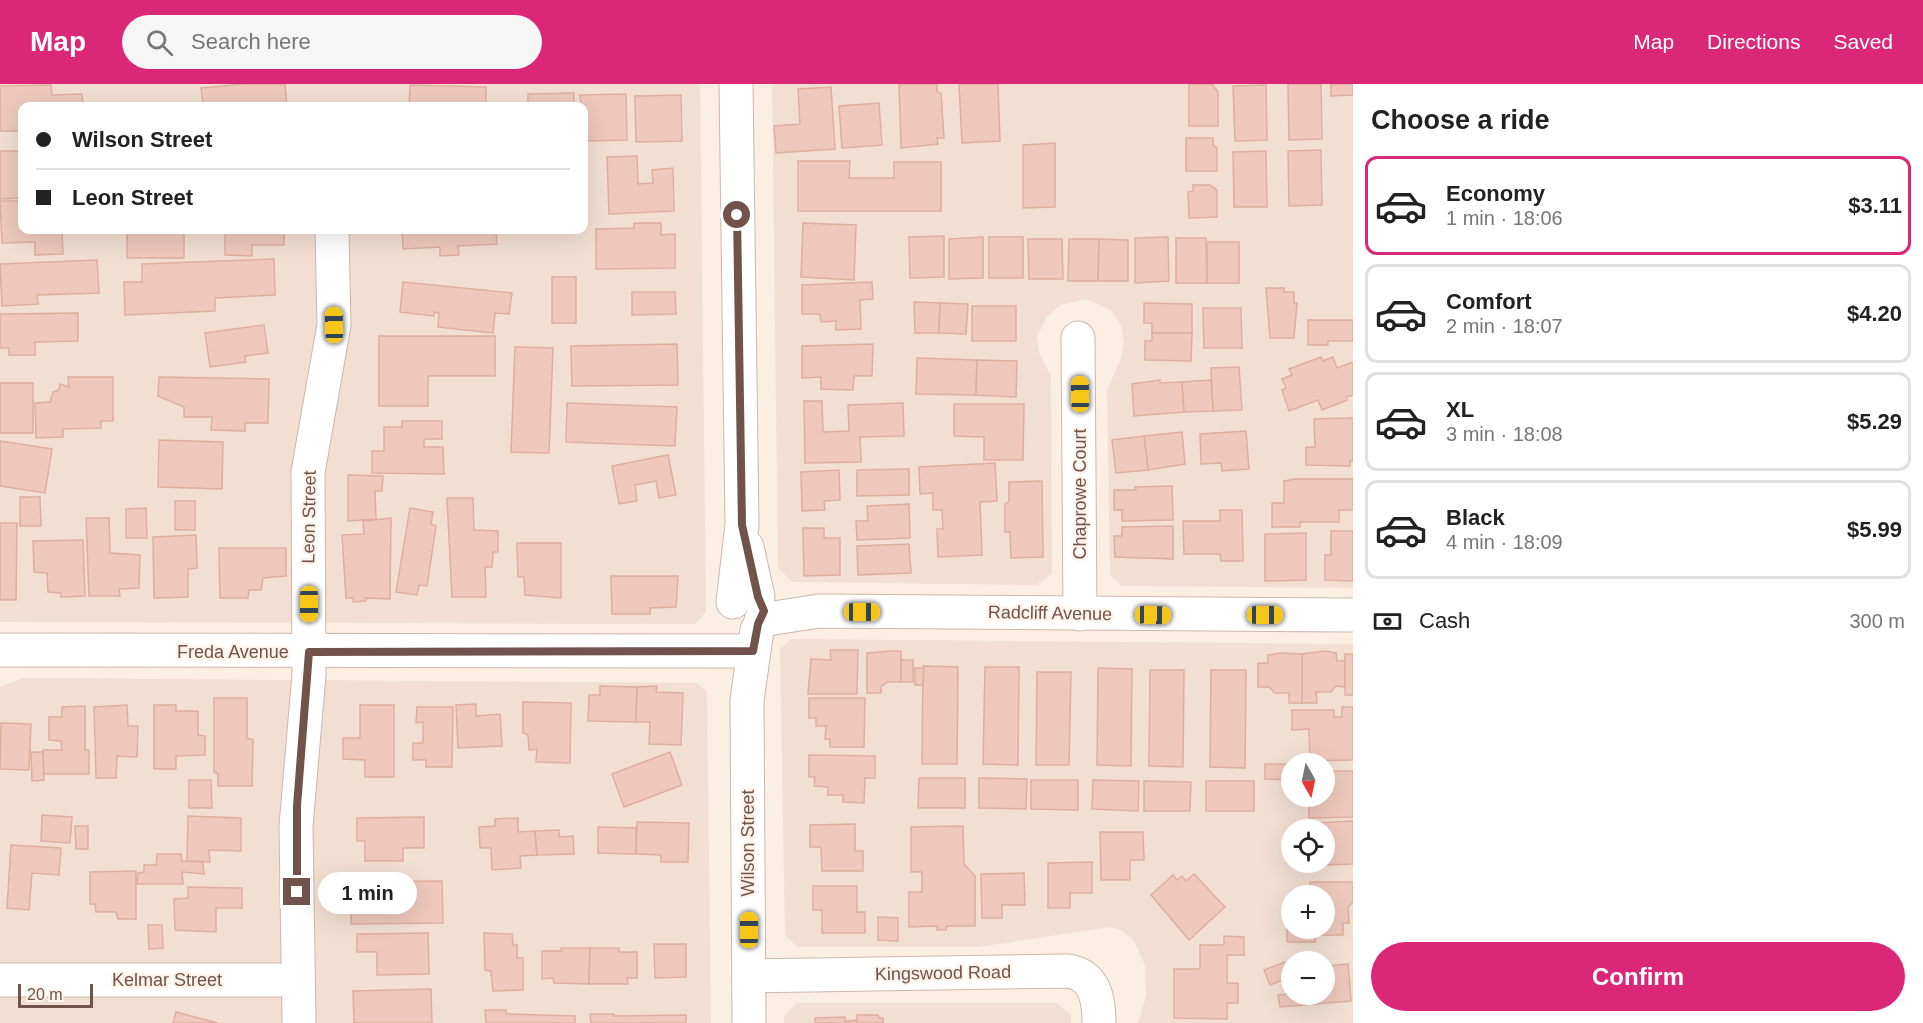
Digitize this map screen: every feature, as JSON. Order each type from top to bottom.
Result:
[{"type":"street","name":"Wilson Street","points":[[736,84],[742,525],[749,621],[747,700],[749,1023]]},
{"type":"street","name":"Leon Street","points":[[299,1023],[296,816],[309,652],[308,472],[334,325],[332,234]]},
{"type":"street","name":"Chaprowe Court","points":[[1078,338],[1080,614]]},
{"type":"street","name":"Radcliff Avenue","points":[[749,621],[819,611],[1353,615]]},
{"type":"street","name":"Freda Avenue","points":[[0,650],[309,652],[749,621]]},
{"type":"street","name":"Kingswood Road","points":[[749,976],[1076,972],[1089,981],[1099,1005],[1099,1023]]},
{"type":"street","name":"Kelmar Street","points":[[0,980],[298,980]]},
{"type":"shaded area","points":[[0,84],[700,84],[706,612],[695,624],[0,622]]},
{"type":"shaded area","points":[[772,84],[1353,84],[1353,588],[1122,586],[1110,575],[1107,391],[1122,355],[1124,342],[1121,326],[1111,310],[1086,299],[1061,305],[1053,311],[1046,318],[1037,337],[1039,353],[1051,376],[1052,573],[1037,585],[792,582],[778,568]]},
{"type":"shaded area","points":[[792,639],[1353,644],[1353,1023],[1138,1023],[1146,996],[1145,965],[1134,941],[1123,931],[1111,927],[978,947],[797,947],[785,935],[780,649]]},
{"type":"shaded area","points":[[22,678],[697,683],[707,692],[711,1023],[0,1023],[0,687]]},
{"type":"shaded area","points":[[796,1003],[1057,1003],[1071,1015],[1071,1023],[784,1023],[784,1016]]},
{"type":"building","points":[[243,84],[285,84],[287,102],[203,102],[201,88]]},
{"type":"building","points":[[899,84],[937,84],[937,92],[941,93],[944,138],[937,138],[938,144],[901,148]]},
{"type":"building","points":[[959,84],[998,84],[1000,141],[962,143]]},
{"type":"building","points":[[1189,84],[1212,84],[1218,92],[1218,126],[1189,126]]},
{"type":"building","points":[[1288,84],[1321,84],[1322,139],[1289,140]]},
{"type":"building","points":[[1331,84],[1353,84],[1353,95],[1331,96]]},
{"type":"building","points":[[51,85],[52,95],[82,94],[83,102],[18,102],[18,131],[0,131],[0,86]]},
{"type":"building","points":[[410,85],[486,87],[486,102],[409,102]]},
{"type":"building","points":[[1266,85],[1267,140],[1235,141],[1233,86]]},
{"type":"building","points":[[831,87],[835,149],[776,153],[774,126],[800,124],[798,89]]},
{"type":"building","points":[[574,93],[574,102],[528,102],[528,94]]},
{"type":"building","points":[[626,94],[627,140],[588,141],[588,102],[581,102],[580,95]]},
{"type":"building","points":[[681,95],[682,141],[636,142],[635,96]]},
{"type":"building","points":[[879,103],[882,145],[842,148],[839,106]]},
{"type":"building","points":[[1186,138],[1213,138],[1213,145],[1217,148],[1217,171],[1186,171]]},
{"type":"building","points":[[1055,143],[1055,207],[1023,208],[1023,145]]},
{"type":"building","points":[[1321,150],[1322,205],[1289,206],[1288,151]]},
{"type":"building","points":[[0,151],[18,151],[18,198],[0,199]]},
{"type":"building","points":[[1266,151],[1267,207],[1234,207],[1233,152]]},
{"type":"building","points":[[637,156],[638,184],[653,183],[652,170],[673,168],[674,211],[609,214],[607,157]]},
{"type":"building","points":[[798,161],[850,161],[849,178],[894,178],[894,162],[941,162],[941,211],[798,211]]},
{"type":"building","points":[[1193,185],[1210,185],[1217,190],[1217,217],[1189,218],[1188,192],[1193,191]]},
{"type":"building","points":[[0,201],[18,201],[18,234],[62,234],[63,254],[35,255],[35,242],[2,243]]},
{"type":"building","points":[[634,223],[661,223],[661,235],[675,234],[675,268],[596,269],[596,229],[634,228]]},
{"type":"building","points":[[803,223],[856,225],[854,280],[801,277]]},
{"type":"building","points":[[127,234],[184,234],[184,258],[127,258]]},
{"type":"building","points":[[225,234],[284,234],[284,245],[252,245],[252,256],[225,255]]},
{"type":"building","points":[[402,234],[496,234],[497,244],[458,246],[459,255],[440,256],[440,247],[403,249]]},
{"type":"building","points":[[944,236],[944,277],[910,278],[909,237]]},
{"type":"building","points":[[983,237],[983,278],[949,279],[949,239]]},
{"type":"building","points":[[989,237],[1023,237],[1023,278],[989,278]]},
{"type":"building","points":[[1168,237],[1169,281],[1135,283],[1135,238]]},
{"type":"building","points":[[1176,238],[1206,238],[1207,283],[1176,283]]},
{"type":"building","points":[[1028,239],[1062,239],[1063,279],[1029,279]]},
{"type":"building","points":[[1069,239],[1099,239],[1098,281],[1068,281]]},
{"type":"building","points":[[1099,239],[1128,240],[1128,281],[1098,281]]},
{"type":"building","points":[[1207,242],[1239,242],[1239,283],[1207,283]]},
{"type":"building","points":[[274,259],[275,295],[215,298],[215,311],[125,315],[124,282],[142,282],[142,264]]},
{"type":"building","points":[[97,260],[99,293],[37,295],[38,304],[2,306],[0,264]]},
{"type":"building","points":[[552,277],[576,277],[576,323],[552,323]]},
{"type":"building","points":[[403,282],[512,293],[509,314],[495,313],[493,333],[438,327],[439,313],[434,312],[434,316],[400,312]]},
{"type":"building","points":[[872,282],[873,299],[860,300],[861,329],[836,330],[836,321],[821,322],[820,314],[802,314],[802,285]]},
{"type":"building","points":[[1266,288],[1284,288],[1284,292],[1294,292],[1294,303],[1297,303],[1294,338],[1270,338]]},
{"type":"building","points":[[632,292],[675,292],[676,314],[632,315]]},
{"type":"building","points":[[914,302],[940,303],[939,333],[915,333]]},
{"type":"building","points":[[940,303],[968,304],[966,334],[939,333]]},
{"type":"building","points":[[1144,303],[1192,304],[1192,333],[1152,333],[1152,323],[1144,323]]},
{"type":"building","points":[[972,306],[1016,306],[1016,341],[972,341]]},
{"type":"building","points":[[1203,308],[1241,308],[1242,348],[1204,348]]},
{"type":"building","points":[[78,313],[78,341],[35,342],[35,355],[9,355],[9,348],[0,348],[0,314]]},
{"type":"building","points":[[1308,320],[1353,320],[1353,341],[1328,341],[1328,345],[1308,345]]},
{"type":"building","points":[[264,325],[268,353],[245,356],[246,362],[210,367],[205,333]]},
{"type":"building","points":[[1152,333],[1192,333],[1191,361],[1145,360],[1145,341],[1152,341]]},
{"type":"building","points":[[379,336],[495,336],[495,376],[428,376],[428,406],[379,406]]},
{"type":"building","points":[[677,344],[678,385],[572,386],[571,346]]},
{"type":"building","points":[[873,344],[872,376],[854,376],[853,390],[821,389],[821,377],[802,378],[802,346]]},
{"type":"building","points":[[515,347],[553,348],[549,453],[511,452]]},
{"type":"building","points":[[1321,357],[1323,361],[1333,357],[1337,368],[1353,362],[1353,395],[1346,397],[1347,400],[1322,410],[1318,400],[1289,411],[1282,390],[1286,388],[1282,379],[1292,375],[1289,369]]},
{"type":"building","points":[[917,358],[977,360],[976,395],[916,394]]},
{"type":"building","points":[[977,360],[1017,361],[1016,397],[976,395]]},
{"type":"building","points":[[1239,367],[1242,410],[1213,411],[1211,368]]},
{"type":"building","points":[[68,377],[113,377],[113,421],[101,421],[101,428],[63,429],[63,437],[36,438],[35,403],[50,402],[53,392],[59,390],[60,384],[69,387]]},
{"type":"building","points":[[159,377],[269,379],[268,423],[245,423],[245,431],[211,430],[212,417],[184,417],[184,407],[158,396]]},
{"type":"building","points":[[1160,380],[1160,383],[1182,382],[1184,412],[1134,416],[1132,384]]},
{"type":"building","points":[[1211,380],[1213,411],[1184,412],[1182,382]]},
{"type":"building","points":[[0,383],[33,383],[33,433],[0,433]]},
{"type":"building","points":[[804,401],[822,401],[823,432],[849,431],[848,405],[903,403],[904,436],[860,437],[861,462],[805,463]]},
{"type":"building","points":[[567,403],[677,407],[675,446],[566,442]]},
{"type":"building","points":[[954,404],[1024,404],[1023,460],[984,460],[984,437],[954,436]]},
{"type":"building","points":[[1353,418],[1353,461],[1350,461],[1350,466],[1306,465],[1306,447],[1315,447],[1314,419]]},
{"type":"building","points":[[402,421],[442,421],[442,439],[424,439],[424,447],[443,447],[444,474],[372,473],[372,451],[384,451],[384,427],[402,427]]},
{"type":"building","points":[[1246,431],[1249,469],[1222,471],[1221,463],[1201,464],[1200,434]]},
{"type":"building","points":[[1182,432],[1185,464],[1148,470],[1144,436]]},
{"type":"building","points":[[1144,436],[1148,470],[1116,473],[1112,440]]},
{"type":"building","points":[[159,440],[223,442],[222,489],[158,487]]},
{"type":"building","points":[[0,441],[52,449],[45,493],[0,486]]},
{"type":"building","points":[[668,455],[676,495],[659,498],[656,481],[635,485],[637,501],[619,504],[612,466]]},
{"type":"building","points":[[995,463],[997,501],[980,502],[982,555],[938,557],[937,529],[943,529],[942,510],[933,510],[933,493],[920,494],[919,467]]},
{"type":"building","points":[[909,469],[909,495],[857,496],[857,470]]},
{"type":"building","points":[[839,470],[840,500],[824,501],[825,510],[802,511],[801,472]]},
{"type":"building","points":[[348,475],[383,476],[382,491],[375,491],[376,519],[348,521]]},
{"type":"building","points":[[1353,479],[1353,510],[1339,510],[1339,522],[1300,522],[1300,527],[1272,527],[1272,503],[1284,503],[1284,481]]},
{"type":"building","points":[[1042,481],[1043,557],[1011,558],[1010,532],[1005,532],[1005,504],[1009,501],[1009,482]]},
{"type":"building","points":[[1172,486],[1173,520],[1122,521],[1122,510],[1114,510],[1114,490]]},
{"type":"building","points":[[20,497],[40,497],[41,526],[20,526]]},
{"type":"building","points":[[447,498],[473,498],[474,530],[498,531],[498,552],[493,552],[492,567],[485,567],[486,597],[452,597]]},
{"type":"building","points":[[175,501],[195,501],[195,530],[175,530]]},
{"type":"building","points":[[909,504],[910,538],[857,540],[856,521],[868,521],[867,506]]},
{"type":"building","points":[[146,508],[147,538],[126,538],[126,509]]},
{"type":"building","points":[[410,508],[433,512],[431,524],[436,526],[427,586],[419,585],[417,595],[396,592]]},
{"type":"building","points":[[1220,510],[1242,510],[1243,561],[1221,561],[1220,554],[1184,554],[1183,521],[1220,521]]},
{"type":"building","points":[[86,518],[109,518],[110,553],[140,555],[139,588],[119,589],[120,596],[89,596]]},
{"type":"building","points":[[391,518],[390,599],[366,598],[366,601],[353,602],[353,598],[346,598],[342,535],[364,534],[363,521]]},
{"type":"building","points":[[0,523],[17,523],[16,600],[0,600]]},
{"type":"building","points":[[1173,526],[1173,559],[1115,557],[1114,536],[1122,536],[1122,527]]},
{"type":"building","points":[[803,528],[824,528],[824,538],[840,538],[840,575],[804,576]]},
{"type":"building","points":[[1331,531],[1353,531],[1353,581],[1325,580],[1325,555],[1331,555]]},
{"type":"building","points":[[1306,533],[1306,580],[1265,581],[1265,534]]},
{"type":"building","points":[[196,535],[197,568],[188,569],[188,597],[154,598],[153,537]]},
{"type":"building","points":[[83,540],[85,596],[61,597],[61,593],[48,592],[47,573],[34,572],[33,541]]},
{"type":"building","points":[[517,543],[561,543],[561,598],[525,595],[524,577],[518,577]]},
{"type":"building","points":[[909,544],[911,573],[858,575],[857,546]]},
{"type":"building","points":[[219,548],[286,548],[286,576],[263,578],[261,590],[249,590],[248,598],[220,598]]},
{"type":"building","points":[[611,576],[678,576],[676,607],[650,608],[650,614],[612,614]]},
{"type":"building","points":[[830,650],[858,650],[857,694],[808,694],[811,659],[831,660]]},
{"type":"building","points":[[901,651],[901,682],[887,682],[881,687],[881,693],[867,693],[867,653]]},
{"type":"building","points":[[1325,651],[1336,653],[1337,661],[1345,661],[1345,687],[1336,686],[1331,692],[1316,692],[1317,703],[1302,703],[1302,654]]},
{"type":"building","points":[[1302,654],[1302,703],[1289,703],[1289,693],[1275,693],[1269,687],[1258,687],[1258,663],[1268,663],[1268,655]]},
{"type":"building","points":[[1345,654],[1353,654],[1353,695],[1345,695]]},
{"type":"building","points":[[901,660],[913,660],[913,682],[901,682]]},
{"type":"building","points":[[923,666],[958,667],[957,764],[922,764]]},
{"type":"building","points":[[985,667],[1019,667],[1018,765],[983,764]]},
{"type":"building","points":[[915,668],[924,668],[923,685],[915,685]]},
{"type":"building","points":[[1098,668],[1132,669],[1131,766],[1097,765]]},
{"type":"building","points":[[1150,670],[1184,670],[1183,767],[1149,766]]},
{"type":"building","points":[[1211,670],[1246,670],[1245,768],[1210,767]]},
{"type":"building","points":[[1037,672],[1071,672],[1069,765],[1036,765]]},
{"type":"building","points":[[600,686],[637,687],[636,722],[588,721],[589,695],[600,695]]},
{"type":"building","points":[[657,686],[656,692],[683,693],[681,745],[649,744],[650,722],[636,722],[637,687]]},
{"type":"building","points":[[214,698],[247,698],[247,738],[253,740],[252,786],[218,786],[218,774],[214,772]]},
{"type":"building","points":[[809,698],[865,698],[864,747],[830,747],[830,739],[825,739],[826,726],[816,726],[816,718],[809,718]]},
{"type":"building","points":[[523,702],[571,703],[570,763],[536,762],[537,749],[529,750],[528,735],[523,733]]},
{"type":"building","points":[[476,704],[476,716],[500,714],[502,746],[458,748],[456,705]]},
{"type":"building","points":[[127,705],[128,726],[138,726],[137,757],[117,756],[116,778],[96,778],[94,707]]},
{"type":"building","points":[[154,705],[176,705],[176,711],[198,711],[198,735],[205,736],[205,755],[176,756],[176,769],[154,769]]},
{"type":"building","points":[[360,705],[394,705],[394,777],[365,777],[365,760],[343,759],[343,738],[360,738]]},
{"type":"building","points":[[85,706],[85,750],[89,750],[89,774],[43,774],[43,750],[62,750],[61,741],[49,740],[49,717],[62,717],[62,707]]},
{"type":"building","points":[[417,707],[453,707],[452,767],[426,767],[426,760],[413,760],[413,743],[423,743],[423,722],[416,723]]},
{"type":"building","points":[[1342,707],[1353,707],[1353,760],[1335,760],[1335,753],[1310,753],[1309,729],[1292,730],[1292,710],[1334,710],[1334,717],[1342,717]]},
{"type":"building","points":[[1,723],[31,724],[29,770],[0,769]]},
{"type":"building","points":[[31,752],[43,752],[44,780],[32,781]]},
{"type":"building","points":[[670,752],[682,785],[624,807],[612,774]]},
{"type":"building","points":[[809,755],[875,756],[875,778],[865,778],[864,803],[843,802],[843,795],[828,795],[828,787],[814,786],[815,777],[809,777]]},
{"type":"building","points":[[1265,764],[1281,764],[1281,780],[1265,779]]},
{"type":"building","points":[[1335,771],[1353,771],[1353,817],[1309,818],[1309,807],[1335,807]]},
{"type":"building","points":[[919,778],[965,778],[965,808],[918,808]]},
{"type":"building","points":[[979,778],[1027,779],[1026,809],[979,808]]},
{"type":"building","points":[[189,780],[211,780],[212,808],[189,808]]},
{"type":"building","points":[[1031,780],[1078,780],[1078,810],[1031,809]]},
{"type":"building","points":[[1093,780],[1139,781],[1138,811],[1092,809]]},
{"type":"building","points":[[1144,781],[1191,782],[1190,811],[1144,811]]},
{"type":"building","points":[[1206,781],[1254,781],[1254,811],[1206,811]]},
{"type":"building","points":[[42,815],[72,817],[70,843],[41,841]]},
{"type":"building","points":[[188,816],[241,818],[241,851],[209,850],[210,862],[187,861]]},
{"type":"building","points":[[424,817],[424,848],[403,848],[403,861],[365,861],[365,841],[357,841],[357,818]]},
{"type":"building","points":[[518,818],[518,832],[535,831],[537,855],[520,856],[521,868],[492,870],[491,848],[480,848],[479,827],[495,826],[495,819]]},
{"type":"building","points":[[1353,821],[1353,864],[1335,865],[1335,822]]},
{"type":"building","points":[[637,822],[689,823],[688,862],[661,862],[661,855],[636,854]]},
{"type":"building","points":[[855,824],[855,851],[863,851],[863,871],[822,871],[821,847],[810,847],[810,825]]},
{"type":"building","points":[[75,826],[88,826],[88,849],[76,849]]},
{"type":"building","points":[[963,826],[964,864],[975,876],[975,926],[947,926],[946,930],[937,930],[937,926],[909,927],[909,892],[922,892],[922,872],[911,872],[911,827]]},
{"type":"building","points":[[598,827],[636,828],[636,854],[598,853]]},
{"type":"building","points":[[559,830],[559,837],[573,836],[574,854],[537,855],[535,831]]},
{"type":"building","points":[[1100,832],[1143,832],[1144,860],[1130,860],[1130,880],[1101,880]]},
{"type":"building","points":[[11,845],[61,848],[59,875],[32,873],[29,910],[7,908]]},
{"type":"building","points":[[157,854],[181,854],[182,861],[203,862],[204,874],[182,872],[183,884],[137,884],[138,873],[144,872],[144,865],[156,865]]},
{"type":"building","points":[[1092,862],[1092,893],[1070,893],[1070,908],[1048,908],[1048,863]]},
{"type":"building","points":[[136,871],[136,919],[118,919],[116,912],[96,912],[95,904],[90,904],[90,872]]},
{"type":"building","points":[[1024,873],[1025,905],[1002,905],[1002,918],[982,918],[981,874]]},
{"type":"building","points":[[1194,874],[1225,907],[1189,940],[1151,895],[1173,875],[1177,880],[1182,876],[1186,881]]},
{"type":"building","points":[[442,881],[443,923],[351,924],[351,882]]},
{"type":"building","points":[[1310,882],[1353,882],[1353,902],[1348,907],[1349,923],[1343,923],[1343,935],[1335,935],[1335,885],[1310,885]]},
{"type":"building","points":[[813,886],[857,886],[857,912],[865,912],[865,933],[822,933],[822,910],[813,910]]},
{"type":"building","points":[[188,887],[242,888],[242,908],[216,908],[216,932],[175,930],[174,899],[188,898]]},
{"type":"building","points":[[878,917],[898,918],[898,941],[878,940]]},
{"type":"building","points":[[148,925],[162,925],[163,948],[149,949]]},
{"type":"building","points":[[428,933],[429,974],[377,975],[377,952],[357,952],[357,934]]},
{"type":"building","points":[[484,933],[512,934],[513,945],[517,945],[517,958],[523,958],[523,990],[493,991],[491,971],[485,970]]},
{"type":"building","points":[[1224,936],[1244,937],[1244,955],[1227,955],[1227,983],[1238,983],[1238,1003],[1227,1003],[1227,1019],[1174,1018],[1174,969],[1200,969],[1200,945],[1224,945]]},
{"type":"building","points":[[1287,939],[1315,939],[1315,942],[1287,942]]},
{"type":"building","points":[[654,944],[686,944],[686,977],[655,978]]},
{"type":"building","points":[[561,948],[590,948],[589,984],[554,983],[553,978],[542,979],[542,951],[562,951]]},
{"type":"building","points":[[590,948],[619,948],[619,952],[637,952],[637,978],[627,978],[628,984],[589,984]]},
{"type":"building","points":[[1281,964],[1281,981],[1270,985],[1264,970]]},
{"type":"building","points":[[1348,964],[1351,1001],[1335,1002],[1335,965]]},
{"type":"building","points":[[431,989],[432,1023],[354,1023],[353,991]]},
{"type":"building","points":[[1278,995],[1281,995],[1281,1005],[1304,1005],[1280,1007]]},
{"type":"building","points":[[485,1010],[506,1010],[506,1014],[575,1016],[575,1023],[486,1023]]},
{"type":"building","points":[[176,1012],[218,1023],[173,1023]]},
{"type":"building","points":[[590,1014],[686,1015],[686,1023],[591,1023]]},
{"type":"building","points":[[857,1015],[878,1015],[879,1018],[883,1018],[883,1023],[857,1023]]},
{"type":"building","points":[[845,1017],[845,1021],[856,1020],[856,1023],[815,1023],[815,1018]]},
{"type":"route","points":[[297,892],[297,806],[309,677],[309,652],[710,653],[753,651],[758,624],[764,616],[764,606],[758,597],[742,525],[737,215]]}]
